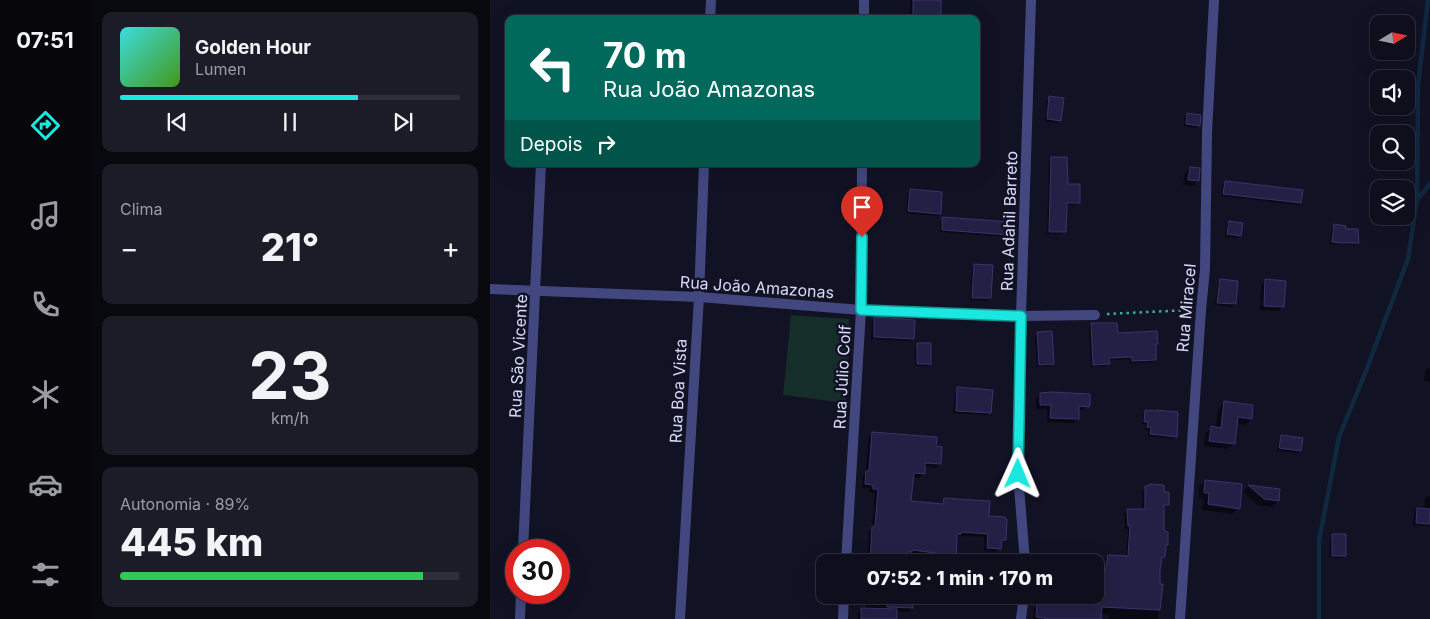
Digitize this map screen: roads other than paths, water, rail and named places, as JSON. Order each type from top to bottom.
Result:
[{"type":"street","points":[[710,15],[711,0]]},
{"type":"street","points":[[864,0],[864,15]]},
{"type":"street","name":"Rua Adahil Barreto","points":[[1024,554],[1018,474],[1031,0]]},
{"type":"street","name":"Rua Miracel","points":[[1180,619],[1205,269],[1207,133],[1214,0]]},
{"type":"street","name":"Rua São Vicente","points":[[525,539],[541,167]]},
{"type":"street","name":"Rua Boa Vista","points":[[680,619],[699,297],[704,167]]},
{"type":"street","name":"Rua Júlio Colf","points":[[846,554],[861,310],[862,167]]},
{"type":"street","name":"Rua João Amazonas","points":[[490,289],[699,297],[861,310],[1021,316],[1095,314]]},
{"type":"street","points":[[520,619],[521,604]]},
{"type":"street","points":[[843,619],[844,604]]},
{"type":"street","points":[[1021,619],[1023,604]]},
{"type":"waterway","points":[[1417,200],[1418,85],[1428,0]]},
{"type":"waterway","points":[[1319,619],[1319,541],[1339,437],[1408,259],[1417,200],[1430,184]]}]
